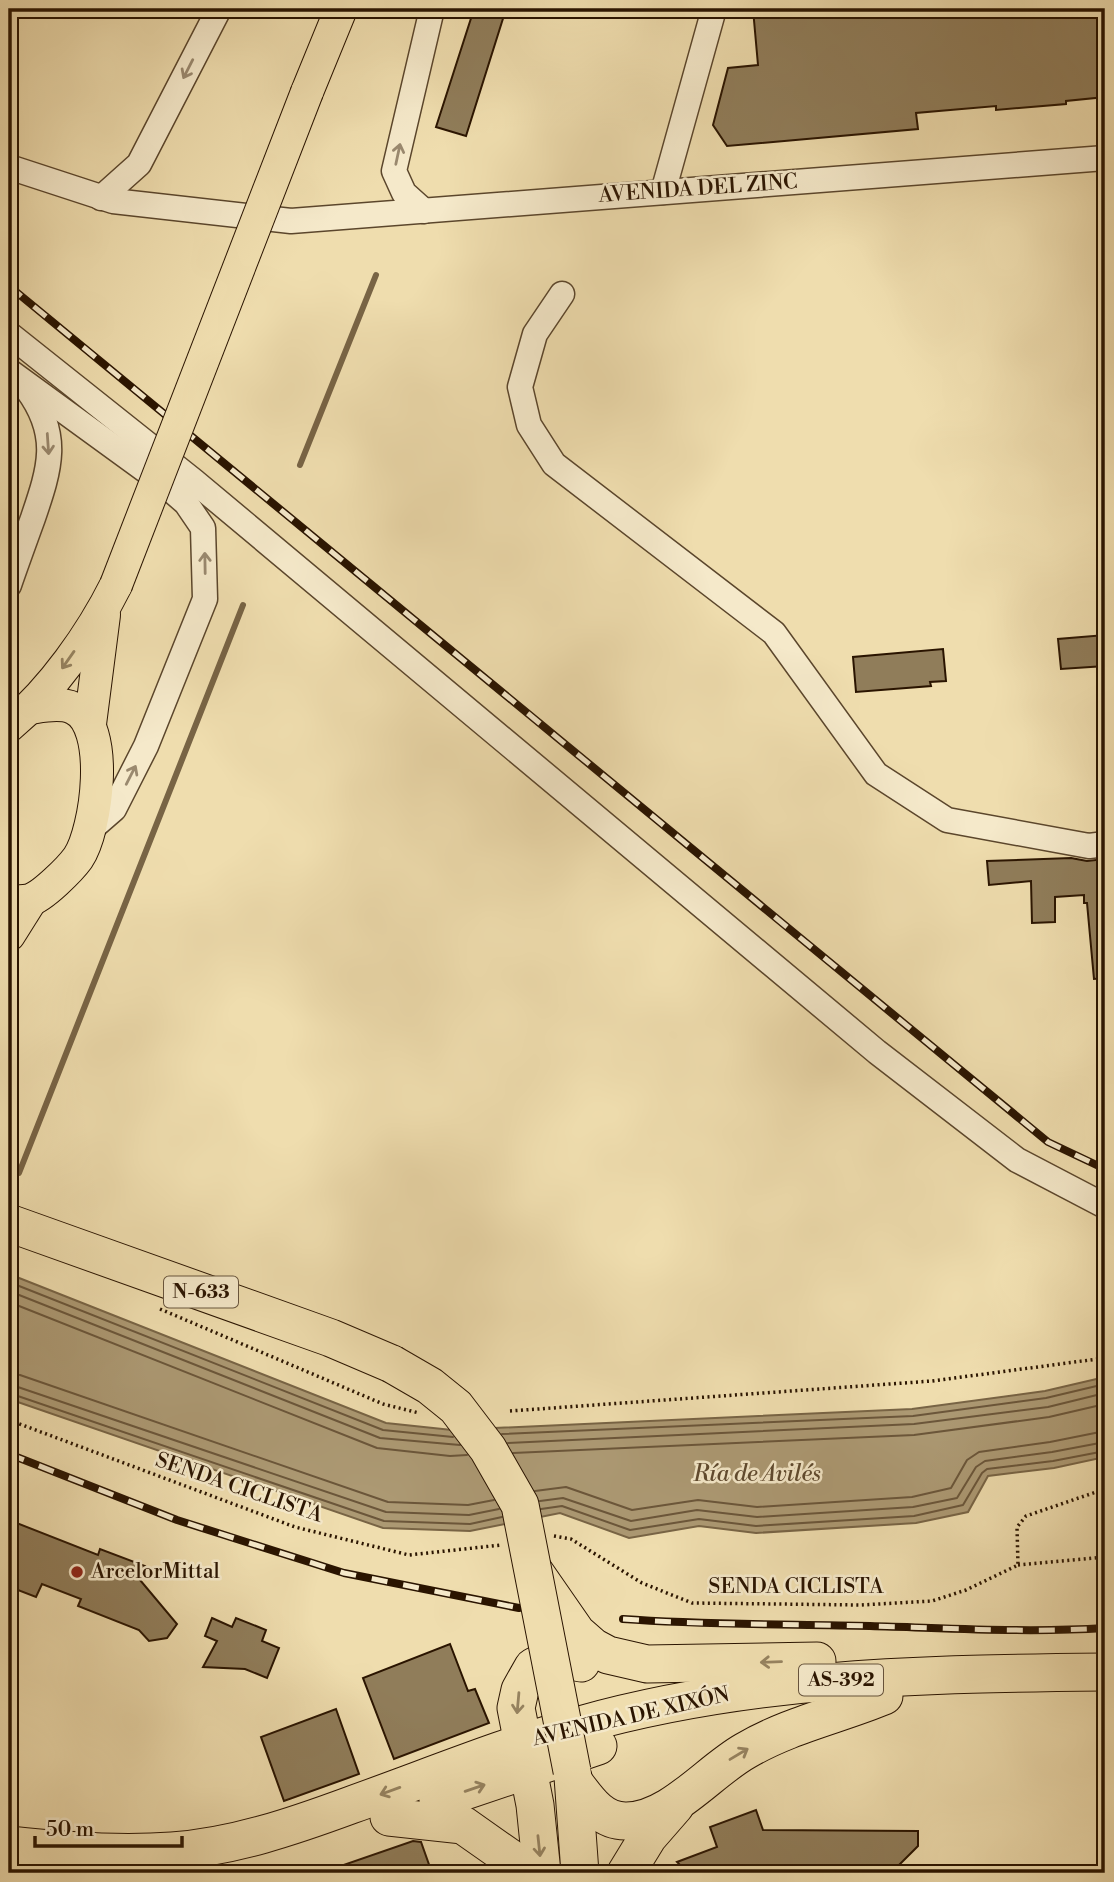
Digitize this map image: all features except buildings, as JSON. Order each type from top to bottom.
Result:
[{"type":"highway","name":"N-633","points":[[9,1223],[331,1338],[392,1364],[430,1385],[456,1407],[488,1449],[520,1505],[573,1777],[580,1873]]},
{"type":"highway","points":[[534,1571],[578,1633],[593,1647],[624,1660],[673,1665],[835,1660],[891,1662],[936,1674]]},
{"type":"highway","points":[[542,1873],[526,1756],[516,1708],[520,1690],[533,1667],[544,1661],[566,1660],[636,1686],[738,1692]]},
{"type":"highway","name":"AVENIDA DE XIXÓN","points":[[174,1862],[230,1865],[286,1852],[389,1817],[610,1717],[798,1683],[936,1674],[1105,1672]]},
{"type":"highway","name":"AVENIDA DE XIXÓN","points":[[174,1862],[234,1840],[294,1826],[526,1756],[670,1725],[790,1706],[884,1696],[974,1693],[1105,1695]]},
{"type":"highway","points":[[573,1777],[598,1811],[610,1819],[626,1821],[653,1816],[666,1810],[718,1768],[774,1735],[884,1696]]},
{"type":"highway","points":[[626,1873],[648,1837],[685,1795]]},
{"type":"highway","points":[[389,1817],[463,1825],[510,1858],[517,1873]]},
{"type":"highway","points":[[9,1845],[174,1862]]},
{"type":"highway","points":[[126,1873],[174,1862]]},
{"type":"highway","points":[[9,1865],[80,1873]]},
{"type":"main road","points":[[9,935],[20,901],[64,875],[80,856],[91,829],[96,791],[96,758],[90,724],[110,597],[341,9]]},
{"type":"main road","points":[[20,717],[50,686],[110,597]]},
{"type":"main road","points":[[20,717],[49,705],[74,708],[90,724]]},
{"type":"street","points":[[101,198],[139,164],[219,9]]},
{"type":"street","points":[[424,211],[404,193],[394,172],[432,9]]},
{"type":"street","points":[[663,192],[714,9]]},
{"type":"street","name":"AVENIDA DEL ZINC","points":[[9,167],[101,198],[291,221],[1105,158]]},
{"type":"street","points":[[562,294],[535,334],[520,387],[528,425],[554,464],[774,633],[876,774],[947,820],[1089,846],[1105,845]]},
{"type":"street","points":[[9,334],[205,491],[877,1052],[1017,1160],[1105,1206]]},
{"type":"street","points":[[9,585],[48,474],[49,445],[46,425],[35,400],[16,377]]},
{"type":"street","points":[[16,377],[163,483],[186,503],[203,528],[205,599],[146,746],[114,809],[91,829]]},
{"type":"path","points":[[152,1305],[383,1404],[421,1413]]},
{"type":"path","points":[[510,1411],[932,1381],[1105,1358]]},
{"type":"path","name":"SENDA CICLISTA","points":[[9,1420],[295,1527],[410,1555],[501,1545]]},
{"type":"path","points":[[1105,1489],[1026,1516],[1017,1527],[1018,1565],[1105,1557]]},
{"type":"path","name":"SENDA CICLISTA","points":[[552,1536],[571,1539],[642,1583],[692,1603],[861,1605],[932,1601],[966,1590],[1018,1565]]},
{"type":"water","name":"Ría de Avilés","points":[[9,1274],[386,1423],[452,1430],[912,1409],[1045,1391],[1105,1377],[1105,1457],[1054,1468],[988,1476],[968,1512],[916,1523],[756,1533],[699,1526],[629,1538],[560,1513],[470,1531],[383,1528],[9,1399]]},
{"type":"waterway","points":[[300,465],[376,275]]},
{"type":"waterway","points":[[19,1173],[243,605]]},
{"type":"railway","points":[[9,286],[1048,1142],[1105,1169]]},
{"type":"railway","points":[[9,1454],[177,1520],[344,1573],[519,1608]]},
{"type":"railway","points":[[623,1619],[988,1630],[1105,1628]]},
{"type":"place","name":"ArcelorMittal","points":[[77,1572]]}]
